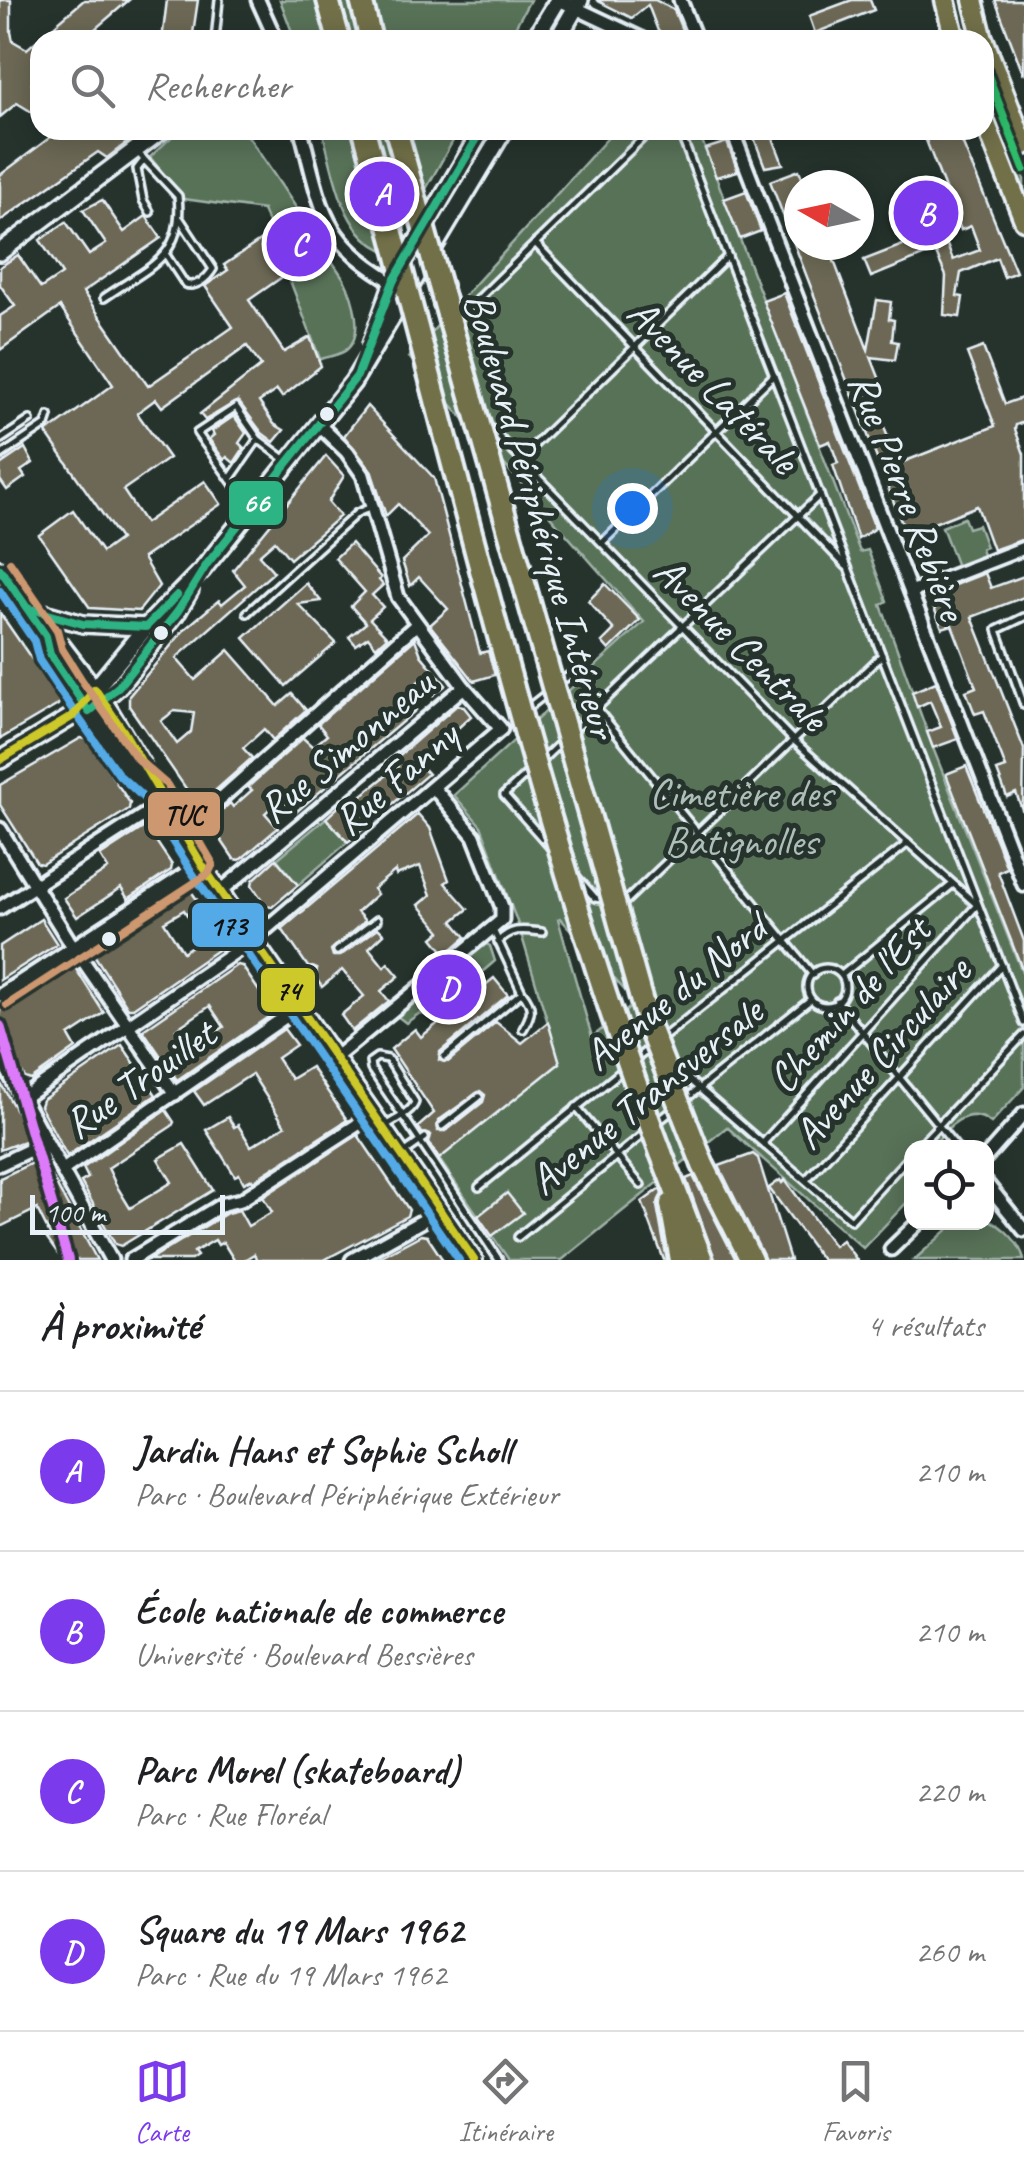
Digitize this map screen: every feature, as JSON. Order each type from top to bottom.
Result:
[{"type":"highway","points":[[328,0],[336,30]]},
{"type":"highway","points":[[361,0],[369,30]]},
{"type":"highway","points":[[367,140],[568,876],[618,1038],[702,1260]]},
{"type":"highway","name":"Boulevard Périphérique Intérieur","points":[[399,140],[649,1027],[738,1260]]},
{"type":"highway","points":[[661,1152],[681,1260]]},
{"type":"highway","points":[[702,1165],[751,1260]]},
{"type":"main road","points":[[540,30],[558,0]]},
{"type":"main road","points":[[945,0],[952,30]]},
{"type":"main road","points":[[973,0],[981,30]]},
{"type":"main road","points":[[563,30],[578,4]]},
{"type":"main road","points":[[994,67],[1024,145]]},
{"type":"main road","points":[[0,252],[140,155],[153,140]]},
{"type":"main road","points":[[367,358],[393,282],[476,140]]},
{"type":"main road","points":[[0,760],[81,710],[99,694],[146,627],[202,570],[320,425],[410,292],[498,140]]},
{"type":"main road","points":[[992,140],[1024,220]]},
{"type":"main road","points":[[0,569],[46,636],[50,654],[81,710],[128,767],[160,798]]},
{"type":"main road","points":[[99,694],[119,686],[178,611],[202,570]]},
{"type":"main road","points":[[27,608],[83,624],[146,627]]},
{"type":"main road","points":[[46,636],[61,645],[99,694],[140,756],[182,834],[474,1260]]},
{"type":"street","points":[[258,0],[271,30]]},
{"type":"street","points":[[558,0],[578,4],[626,30]]},
{"type":"street","points":[[680,0],[692,30]]},
{"type":"street","points":[[304,140],[324,214],[338,240],[362,264],[410,292]]},
{"type":"street","name":"Rue Pierre Rebière","points":[[736,140],[1024,885]]},
{"type":"street","points":[[320,425],[363,475],[398,597],[464,687],[501,729]]},
{"type":"street","points":[[911,592],[1024,548]]},
{"type":"street","points":[[182,834],[417,624]]},
{"type":"street","name":"Rue Simonneau","points":[[221,891],[464,687]]},
{"type":"street","name":"Rue Fanny","points":[[22,1098],[254,939],[501,729]]},
{"type":"street","points":[[336,1057],[500,923],[502,911],[474,836],[434,788]]},
{"type":"street","points":[[0,908],[160,798]]},
{"type":"street","points":[[0,830],[175,1094]]},
{"type":"street","points":[[0,994],[202,864]]},
{"type":"street","name":"Rue Trouillet","points":[[63,1170],[302,1006]]},
{"type":"street","points":[[0,1058],[111,1260]]},
{"type":"street","points":[[994,1147],[1024,1114]]},
{"type":"street","points":[[130,1260],[223,1204],[241,1200],[379,1121]]},
{"type":"street","points":[[0,1164],[44,1142]]},
{"type":"street","points":[[994,1193],[1024,1230]]},
{"type":"street","points":[[352,1260],[440,1211]]},
{"type":"street","points":[[891,1249],[911,1230]]},
{"type":"lane","points":[[216,30],[219,0]]},
{"type":"lane","points":[[467,310],[641,140]]},
{"type":"lane","points":[[684,140],[1024,1023]]},
{"type":"lane","points":[[140,155],[137,169],[143,200],[150,212]]},
{"type":"lane","points":[[104,298],[166,254],[176,242],[178,196],[140,155]]},
{"type":"lane","points":[[166,254],[190,286],[213,269],[178,216]]},
{"type":"lane","name":"Avenue Latérale","points":[[535,243],[848,568]]},
{"type":"lane","points":[[520,459],[728,256]]},
{"type":"lane","points":[[602,543],[774,375]]},
{"type":"lane","points":[[251,509],[197,433],[236,407],[258,439],[289,462]]},
{"type":"lane","name":"Avenue Centrale","points":[[472,410],[792,739],[978,906]]},
{"type":"lane","points":[[0,456],[46,425],[49,416]]},
{"type":"lane","points":[[0,440],[30,420]]},
{"type":"lane","points":[[230,479],[258,439]]},
{"type":"lane","points":[[820,495],[504,795],[595,898],[624,903],[882,656]]},
{"type":"lane","points":[[247,614],[357,513],[372,506]]},
{"type":"lane","points":[[1024,616],[997,630],[1024,706]]},
{"type":"lane","name":"Rue Fanny","points":[[501,729],[580,666]]},
{"type":"lane","points":[[596,709],[813,974]]},
{"type":"lane","name":"Avenue du Nord","points":[[479,1187],[908,843]]},
{"type":"lane","points":[[843,974],[953,884]]},
{"type":"lane","name":"Chemin de l'Est","points":[[762,1143],[978,906]]},
{"type":"lane","points":[[337,951],[377,920]]},
{"type":"lane","points":[[492,929],[531,1004],[532,1014],[522,1029]]},
{"type":"lane","points":[[498,942],[516,929],[542,932]]},
{"type":"lane","name":"Avenue Circulaire","points":[[806,1180],[1002,965]]},
{"type":"lane","points":[[824,968],[843,974],[846,987],[837,1001],[824,1006],[810,1000],[806,987],[813,974],[824,968]]},
{"type":"lane","points":[[290,991],[312,972]]},
{"type":"lane","points":[[444,1057],[522,992]]},
{"type":"lane","name":"Avenue Transversale","points":[[518,1238],[810,1000]]},
{"type":"lane","points":[[837,1001],[950,1140]]},
{"type":"lane","points":[[924,1140],[1024,1035]]},
{"type":"lane","name":"Avenue Circulaire","points":[[647,1051],[664,1058],[852,1220],[904,1162]]},
{"type":"lane","points":[[379,1121],[402,1115],[414,1106],[414,1096],[388,1059],[372,1058],[370,1069],[402,1115],[423,1140],[499,1260]]},
{"type":"lane","points":[[442,1126],[478,1097]]},
{"type":"lane","points":[[576,1107],[641,1185]]},
{"type":"lane","points":[[402,1154],[423,1140]]},
{"type":"green space","points":[[280,0],[530,0],[514,30],[291,30]]},
{"type":"green space","points":[[994,79],[1024,158],[1024,204],[994,125]]},
{"type":"green space","points":[[168,140],[251,140],[344,279],[354,306],[356,326],[355,336],[345,351],[320,359],[263,210],[184,199],[150,157]]},
{"type":"green space","points":[[324,140],[453,140],[394,246],[386,251],[358,231],[335,182]]},
{"type":"green space","name":"Cimetière des Batignolles","points":[[606,140],[702,140],[860,552],[868,550],[887,601],[881,605],[933,748],[1024,977],[1024,1087],[991,1123],[966,1117],[938,1140],[904,1140],[904,1205],[863,1248],[727,1127],[562,1260],[509,1260],[439,1159],[560,1063],[519,927],[481,826],[454,795],[644,622],[409,357]],"holes":[[[558,919],[636,1003],[592,1037]]]},
{"type":"green space","points":[[964,518],[968,528],[978,525],[986,547],[981,549],[984,558],[958,569],[942,527]]},
{"type":"green space","points":[[326,818],[348,842],[298,885],[277,859]]},
{"type":"green space","points":[[486,944],[495,961],[430,1017],[420,1013],[406,1023],[397,1016]]},
{"type":"green space","points":[[994,1223],[1019,1247],[1024,1260],[914,1260],[947,1230],[994,1230]]},
{"type":"building","points":[[0,0],[11,0],[13,41],[27,49],[30,46],[30,111],[17,103],[0,117]]},
{"type":"building","points":[[84,0],[129,0],[95,29],[49,30]]},
{"type":"building","points":[[167,0],[198,0],[194,30],[163,30]]},
{"type":"building","points":[[596,0],[655,0],[674,10],[682,30],[658,30],[648,5],[632,18]]},
{"type":"building","points":[[852,0],[870,0],[874,10],[823,30],[814,30],[809,16]]},
{"type":"building","points":[[995,0],[1024,0],[1024,73],[1023,73]]},
{"type":"building","points":[[47,140],[129,141],[107,158],[98,152],[0,221],[0,175]]},
{"type":"building","points":[[755,140],[774,140],[783,164],[765,167]]},
{"type":"building","points":[[926,140],[961,140],[1016,272],[1004,277],[997,258],[961,273],[957,296],[963,297],[960,317],[944,315],[946,276],[935,251],[871,277],[864,260],[874,260],[874,256],[941,230],[953,260],[980,250],[971,226],[961,230]]},
{"type":"building","points":[[727,142],[738,171],[716,177],[705,149]]},
{"type":"building","points":[[784,176],[784,217],[770,181]]},
{"type":"building","points":[[746,191],[761,231],[740,239],[724,199]]},
{"type":"building","points":[[102,200],[124,232],[146,216],[161,238],[83,292],[148,386],[233,327],[205,286],[228,270],[224,265],[270,234],[285,275],[249,300],[284,352],[310,337],[321,366],[282,397],[277,390],[259,402],[274,424],[284,430],[274,442],[262,433],[238,401],[205,420],[200,414],[261,366],[247,346],[162,407],[156,399],[137,413],[169,458],[123,490],[145,523],[205,481],[221,504],[143,558],[159,586],[139,611],[90,608],[39,535],[73,510],[102,552],[120,539],[46,433],[113,385],[60,307],[0,350],[0,316],[15,306],[0,285],[0,267],[18,255],[41,288],[62,274],[40,240],[66,222],[89,255],[106,244],[83,210]]},
{"type":"building","points":[[800,260],[834,260],[868,350],[877,300],[891,302],[892,341],[898,342],[895,360],[871,357],[882,385],[870,390],[898,464],[995,426],[967,353],[983,347],[1005,404],[1024,397],[1024,422],[1015,429],[1024,454],[1024,539],[993,550],[977,506],[906,534]]},
{"type":"building","points":[[784,293],[875,528],[858,539],[833,465],[838,463],[830,441],[820,445],[763,301]]},
{"type":"building","points":[[367,406],[434,478],[480,653],[488,651],[495,675],[474,681],[430,625],[448,609],[419,577],[410,586],[402,561],[428,536],[398,504],[386,516],[371,470],[344,436]]},
{"type":"building","points":[[234,416],[246,433],[239,443],[244,448],[234,463],[227,457],[224,460],[209,439],[214,435],[212,431]]},
{"type":"building","points":[[25,448],[33,463],[21,471],[25,477],[7,490],[0,480],[0,465]]},
{"type":"building","points":[[326,456],[344,476],[328,502],[340,516],[290,559],[275,541],[259,555],[274,572],[176,658],[195,680],[229,650],[278,706],[292,694],[306,710],[273,740],[264,729],[243,748],[252,758],[198,806],[129,706],[129,696],[185,629],[219,600],[222,604],[245,585],[233,570]],"holes":[[[174,711],[194,713],[191,732],[177,744],[161,721]]]},
{"type":"building","points":[[351,543],[383,585],[372,595],[383,607],[370,619],[387,637],[376,647],[368,637],[356,645],[349,637],[366,623],[351,606],[365,592],[335,558]]},
{"type":"building","points":[[985,573],[991,588],[1024,576],[1024,597],[972,617],[1024,749],[1023,812],[1016,793],[1007,797],[997,771],[1006,768],[984,711],[975,714],[966,691],[976,687],[952,625],[942,628],[934,608],[944,605],[939,591]]},
{"type":"building","points":[[306,583],[321,601],[298,604],[336,643],[286,686],[244,638]]},
{"type":"building","points":[[605,584],[640,620],[609,650],[602,642],[614,630],[588,601]]},
{"type":"building","points":[[0,613],[60,700],[58,705],[0,739]]},
{"type":"building","points":[[415,639],[421,655],[446,685],[433,695],[420,680],[403,695],[416,710],[295,813],[282,798],[265,813],[278,828],[240,860],[234,859],[209,822],[230,803],[233,807],[252,790],[248,787],[303,738],[313,747],[327,735],[318,724]]},
{"type":"building","points":[[936,682],[958,739],[933,748],[927,732],[941,727],[930,701],[917,707],[912,692]]},
{"type":"building","points":[[457,705],[471,716],[419,764],[428,774],[348,842],[326,818],[347,799],[351,804],[398,766],[395,759]]},
{"type":"building","points":[[81,738],[91,740],[130,803],[129,809],[42,864],[37,863],[0,805],[0,785]]},
{"type":"building","points":[[966,766],[1007,868],[998,872],[1024,941],[1024,974],[946,774]]},
{"type":"building","points":[[418,814],[430,828],[449,880],[445,883],[468,909],[453,921],[466,937],[446,954],[433,938],[441,931],[419,905],[431,895],[420,866],[396,875],[395,871],[373,889],[377,894],[357,912],[365,921],[331,950],[333,956],[340,956],[378,928],[384,934],[369,948],[384,967],[388,963],[399,976],[381,991],[389,1001],[352,1031],[341,1015],[364,996],[342,970],[322,987],[315,977],[317,969],[308,967],[282,929]]},
{"type":"building","points":[[143,828],[148,829],[172,865],[171,870],[128,899],[121,888],[77,917],[64,898],[108,869],[100,856]]},
{"type":"building","points":[[276,859],[298,885],[272,907],[266,906],[252,885]]},
{"type":"building","points":[[185,890],[191,891],[224,940],[223,946],[133,1008],[128,1008],[93,953],[95,947]],"holes":[[[184,910],[202,939],[183,952],[164,922]]]},
{"type":"building","points":[[41,919],[57,944],[0,980],[0,946]]},
{"type":"building","points":[[68,965],[74,966],[104,1013],[69,1036],[76,1048],[31,1080],[25,1078],[0,1032],[0,1008]]},
{"type":"building","points":[[237,965],[242,966],[274,1013],[177,1080],[143,1030]],"holes":[[[210,1006],[224,1027],[190,1050],[176,1029]]]},
{"type":"building","points":[[494,978],[508,995],[440,1052],[439,1060],[448,1062],[496,1022],[522,1043],[548,1022],[560,1063],[439,1159],[429,1143],[431,1135],[422,1133],[418,1127],[434,1113],[391,1049],[415,1029],[421,1037]],"holes":[[[480,1091],[485,1095],[483,1102],[446,1131],[438,1131],[438,1121]]]},
{"type":"building","points":[[284,1029],[296,1045],[277,1058],[291,1079],[311,1067],[347,1120],[244,1183],[239,1174],[235,1176],[206,1130],[228,1117],[251,1146],[285,1126],[252,1074],[204,1105],[194,1091]]},
{"type":"building","points":[[122,1045],[156,1095],[67,1156],[40,1106],[42,1100]]},
{"type":"building","points":[[0,1082],[29,1134],[27,1140],[0,1150]]},
{"type":"building","points":[[166,1110],[174,1122],[172,1126],[108,1168],[116,1185],[130,1208],[172,1182],[158,1159],[184,1144],[213,1190],[121,1246],[115,1244],[81,1182],[88,1178],[83,1168]]},
{"type":"building","points":[[358,1135],[409,1210],[407,1216],[324,1260],[257,1260],[254,1254],[234,1260],[223,1242],[218,1245],[215,1240],[194,1252],[197,1256],[191,1260],[149,1260],[227,1213],[239,1210],[248,1226],[272,1212],[263,1197]]},
{"type":"building","points":[[753,1154],[758,1158],[790,1260],[765,1260],[719,1166]]},
{"type":"building","points":[[38,1160],[44,1162],[97,1260],[62,1260],[47,1239],[51,1237],[37,1209],[0,1227],[0,1178]]},
{"type":"building","points":[[693,1176],[736,1260],[715,1260],[686,1179]]},
{"type":"building","points":[[785,1180],[834,1246],[842,1240],[857,1260],[822,1260],[769,1188]]},
{"type":"building","points":[[660,1189],[657,1206],[667,1260],[642,1202]]},
{"type":"building","points":[[507,1193],[523,1213],[492,1236],[478,1216]]},
{"type":"building","points":[[421,1235],[427,1236],[443,1260],[374,1260]]},
{"type":"transit line","points":[[994,91],[1024,169]]},
{"type":"transit line","name":"66","points":[[0,569],[46,636],[50,654],[89,712],[119,686],[178,611],[207,564],[357,376],[393,282],[476,140]]},
{"type":"transit line","name":"TUC","points":[[7,1005],[208,874],[213,864],[167,785],[137,759],[81,679],[62,649],[57,630],[10,562]]},
{"type":"transit line","name":"173","points":[[0,591],[34,641],[39,660],[61,693],[119,775],[147,801],[459,1260]]},
{"type":"transit line","name":"66","points":[[18,595],[27,608],[83,624],[146,627],[177,595]]},
{"type":"transit line","name":"74","points":[[0,760],[73,716],[95,689],[202,865],[474,1260]]},
{"type":"transit line","points":[[0,1026],[68,1260]]},
{"type":"place","name":"Jardin Hans et Sophie Scholl","points":[[382,194]]},
{"type":"place","name":"École nationale de commerce","points":[[926,213]]},
{"type":"place","name":"Parc Morel (skateboard)","points":[[299,244]]},
{"type":"place","name":"Square du 19 Mars 1962","points":[[449,987]]}]
